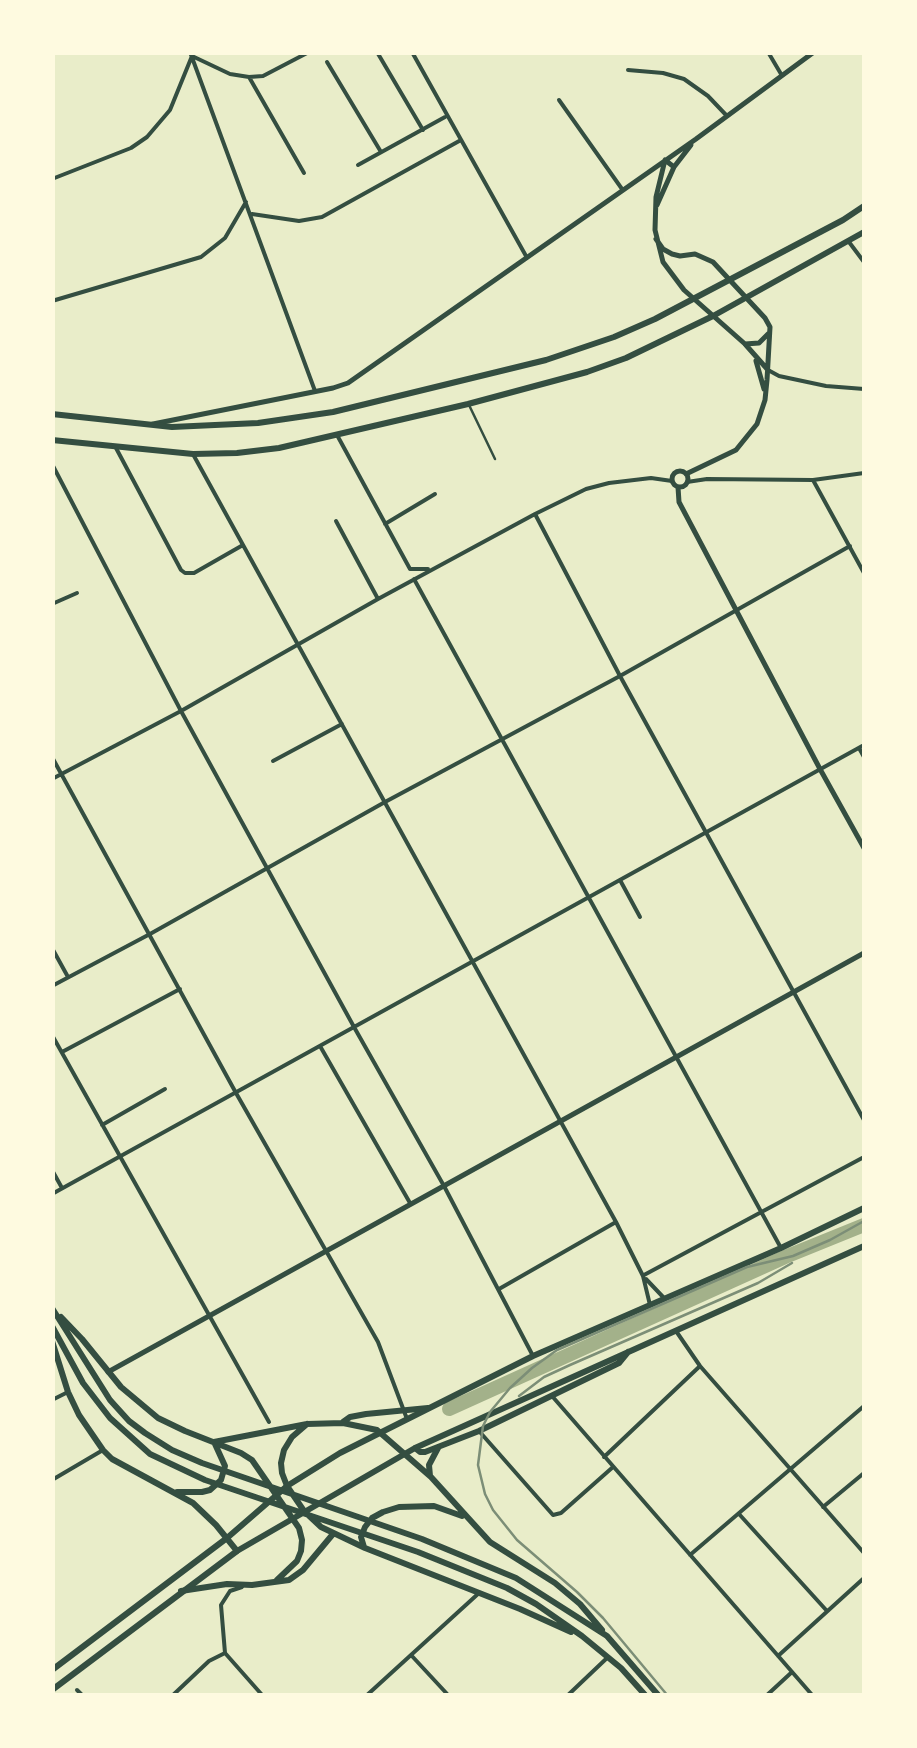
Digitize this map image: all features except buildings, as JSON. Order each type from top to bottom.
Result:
[{"type":"main road","points":[[52,414],[196,427],[258,423],[333,412],[546,360],[614,338],[694,300],[864,206]]},
{"type":"main road","points":[[52,440],[193,454],[238,453],[280,448],[468,404],[626,358],[713,316],[864,232]]},
{"type":"main road","points":[[52,1670],[227,1538],[287,1486],[340,1453],[534,1356],[864,1208]]},
{"type":"main road","points":[[52,1690],[237,1551],[414,1448],[864,1246]]},
{"type":"main road","points":[[53,1308],[110,1400],[129,1421],[172,1450],[219,1470],[422,1538],[516,1578],[607,1636]]},
{"type":"main road","points":[[53,1308],[121,1387],[158,1418],[252,1460],[292,1518],[302,1540],[297,1562],[278,1580]]},
{"type":"main road","points":[[52,1326],[68,1392],[103,1450],[112,1459],[199,1508],[237,1551]]},
{"type":"main road","points":[[56,1340],[110,1418],[150,1454],[205,1480],[418,1552],[507,1588],[582,1636],[646,1696]]},
{"type":"main road","points":[[414,1448],[420,1452],[438,1448],[479,1431],[618,1363],[628,1351]]},
{"type":"main road","points":[[342,1423],[366,1414],[428,1408]]},
{"type":"main road","points":[[214,1442],[307,1424],[342,1423],[381,1432],[431,1477],[490,1542],[566,1592],[659,1696]]},
{"type":"main road","points":[[307,1424],[292,1437],[281,1463],[287,1486],[320,1527],[582,1636]]},
{"type":"main road","points":[[175,1492],[210,1490],[222,1480],[225,1466],[214,1442]]},
{"type":"main road","points":[[431,1477],[428,1466],[438,1448]]},
{"type":"main road","points":[[365,1548],[361,1537],[365,1526],[372,1518],[399,1507],[434,1506],[467,1518]]},
{"type":"main road","points":[[181,1592],[289,1580],[303,1570],[333,1534]]},
{"type":"street","points":[[191,54],[220,70],[249,77],[264,76],[309,52]]},
{"type":"street","points":[[377,52],[422,130]]},
{"type":"street","points":[[412,52],[526,256]]},
{"type":"street","points":[[768,52],[782,76]]},
{"type":"street","points":[[150,424],[333,388],[364,373],[814,52]]},
{"type":"street","points":[[52,179],[147,138],[170,110],[191,54]]},
{"type":"street","points":[[191,54],[315,391]]},
{"type":"street","points":[[326,62],[381,152]]},
{"type":"street","points":[[628,70],[684,79],[728,116]]},
{"type":"street","points":[[249,77],[304,173]]},
{"type":"street","points":[[559,100],[622,189]]},
{"type":"street","points":[[358,165],[448,116]]},
{"type":"street","points":[[663,179],[696,138]]},
{"type":"street","points":[[250,214],[298,221],[322,217],[461,140]]},
{"type":"street","points":[[665,160],[674,167]]},
{"type":"street","points":[[665,160],[656,208],[656,239],[670,272],[694,300],[779,376],[864,389]]},
{"type":"street","points":[[646,173],[663,179]]},
{"type":"street","points":[[52,301],[202,258],[226,238],[246,202]]},
{"type":"street","points":[[656,239],[666,251],[680,256],[703,256],[731,279],[765,318],[770,332],[766,392],[757,424],[741,446],[686,474]]},
{"type":"street","points":[[849,242],[864,262]]},
{"type":"street","points":[[670,272],[680,256]]},
{"type":"street","points":[[745,344],[759,342],[770,332]]},
{"type":"street","points":[[756,357],[766,392]]},
{"type":"street","points":[[337,435],[410,569],[434,568]]},
{"type":"street","points":[[116,448],[181,570],[194,573],[243,545]]},
{"type":"street","points":[[193,454],[616,1222],[643,1276],[650,1306]]},
{"type":"street","points":[[52,464],[180,711],[534,1356]]},
{"type":"street","points":[[703,464],[701,474],[707,479]]},
{"type":"street","points":[[672,481],[676,471],[682,470],[687,482]]},
{"type":"street","points":[[678,487],[707,479],[813,480],[864,473]]},
{"type":"street","points":[[52,779],[535,514],[586,489],[609,482],[650,478],[672,481],[678,487],[679,502],[864,848]]},
{"type":"street","points":[[813,480],[864,572]]},
{"type":"street","points":[[385,524],[435,494]]},
{"type":"street","points":[[535,514],[864,1120]]},
{"type":"street","points":[[336,521],[378,599]]},
{"type":"street","points":[[52,986],[850,546]]},
{"type":"street","points":[[414,579],[781,1248]]},
{"type":"street","points":[[52,604],[77,593]]},
{"type":"street","points":[[273,761],[342,724]]},
{"type":"street","points":[[52,1194],[862,746],[864,757]]},
{"type":"street","points":[[52,757],[378,1342],[407,1418]]},
{"type":"street","points":[[620,880],[640,917]]},
{"type":"street","points":[[52,948],[68,977]]},
{"type":"street","points":[[108,1372],[864,953]]},
{"type":"street","points":[[62,1052],[180,989]]},
{"type":"street","points":[[52,1034],[269,1422]]},
{"type":"street","points":[[320,1046],[411,1204]]},
{"type":"street","points":[[102,1125],[165,1089]]},
{"type":"street","points":[[643,1276],[864,1156]]},
{"type":"street","points":[[52,1170],[62,1189]]},
{"type":"street","points":[[500,1289],[616,1222]]},
{"type":"street","points":[[643,1276],[664,1299]]},
{"type":"street","points":[[676,1331],[700,1366],[864,1553]]},
{"type":"street","points":[[604,1457],[700,1366]]},
{"type":"street","points":[[52,1400],[68,1392]]},
{"type":"street","points":[[552,1396],[813,1696]]},
{"type":"street","points":[[690,1555],[864,1406]]},
{"type":"street","points":[[479,1431],[554,1516],[612,1466]]},
{"type":"street","points":[[52,1480],[103,1450]]},
{"type":"street","points":[[823,1506],[864,1472]]},
{"type":"street","points":[[739,1514],[827,1611]]},
{"type":"street","points":[[778,1656],[864,1578]]},
{"type":"street","points":[[252,1585],[230,1591],[220,1616],[225,1653],[264,1696]]},
{"type":"street","points":[[366,1696],[478,1592]]},
{"type":"street","points":[[172,1696],[209,1661],[225,1653]]},
{"type":"street","points":[[411,1655],[448,1696]]},
{"type":"street","points":[[567,1696],[608,1658]]},
{"type":"street","points":[[766,1696],[792,1672]]},
{"type":"street","points":[[77,1690],[83,1696]]},
{"type":"lane","points":[[468,404],[495,458]]},
{"type":"waterway","points":[[449,1409],[864,1225]]},
{"type":"railway","points":[[668,1696],[603,1618],[517,1540],[493,1510],[478,1465],[483,1426],[510,1388],[557,1350],[747,1267],[793,1256],[864,1221]]},
{"type":"railway","points":[[519,1396],[544,1377],[758,1283],[792,1263]]}]
